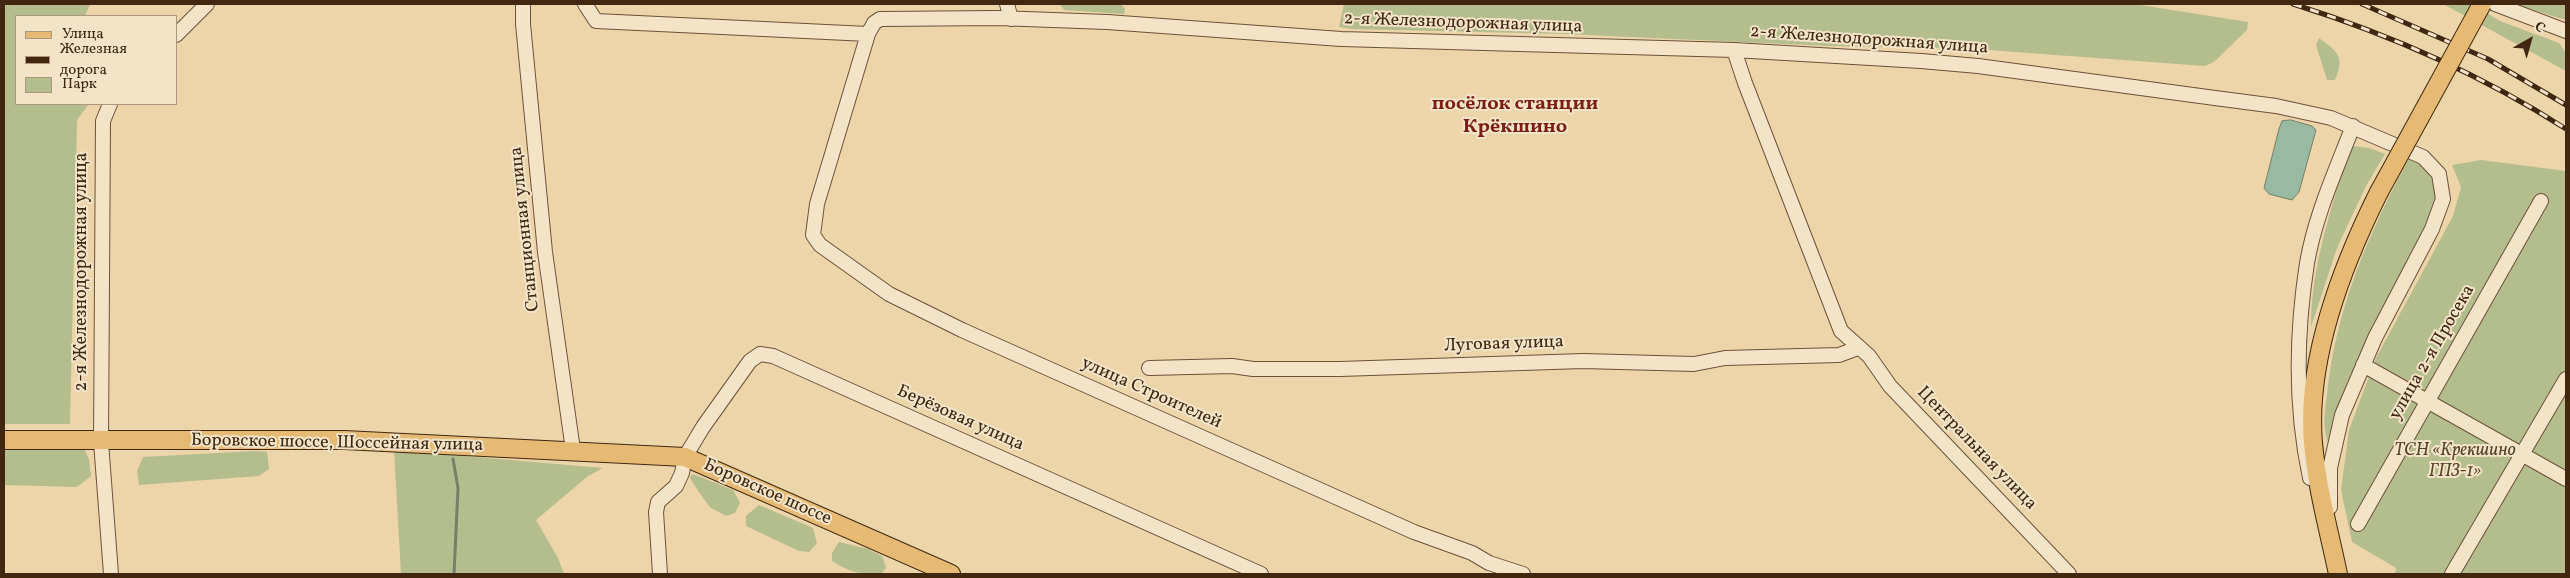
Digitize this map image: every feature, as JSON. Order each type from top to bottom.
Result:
[{"type":"main road","points":[[2337,571],[2315,460],[2312,425],[2314,397],[2335,294],[2350,253],[2379,192],[2482,4]]},
{"type":"main road","points":[[4,440],[101,442]]},
{"type":"main road","name":"Боровское шоссе, Шоссейная улица","points":[[101,442],[344,440],[573,450]]},
{"type":"main road","name":"Боровское шоссе","points":[[573,450],[685,457],[951,574]]},
{"type":"street","points":[[178,33],[207,4]]},
{"type":"street","name":"Станционная улица","points":[[523,4],[523,24],[545,252],[573,450]]},
{"type":"street","points":[[585,4],[596,20],[868,34]]},
{"type":"street","points":[[1007,4],[1011,19]]},
{"type":"street","points":[[2495,4],[2566,31]]},
{"type":"street","name":"2-я Железнодорожная улица","points":[[868,34],[874,23],[880,18],[1011,19],[1139,24],[1341,39],[1734,50],[1978,66],[2276,106],[2331,118],[2353,126],[2423,157],[2439,174],[2443,191],[2439,214],[2363,364],[2342,415],[2330,468],[2329,499],[2337,571]]},
{"type":"street","name":"улица Строителей","points":[[868,34],[817,204],[813,235],[820,245],[882,289],[962,330],[1414,532],[1472,553],[1492,569],[1523,574]]},
{"type":"street","name":"Центральная улица","points":[[1734,50],[1748,92],[1816,264],[1836,322],[1847,338],[1869,356],[1890,386],[2069,574]]},
{"type":"street","name":"2-я Железнодорожная улица","points":[[110,105],[103,122],[101,442],[111,574]]},
{"type":"street","points":[[2337,571],[2317,510],[2305,453],[2298,401],[2307,262],[2324,202],[2353,126]]},
{"type":"street","name":"улица 2-я Просека","points":[[2358,524],[2541,201]]},
{"type":"street","name":"Луговая улица","points":[[1149,368],[1232,366],[1253,369],[1340,369],[1583,360],[1694,364],[1725,358],[1839,354],[1858,348]]},
{"type":"street","name":"Берёзовая улица","points":[[660,574],[656,507],[661,498],[676,486],[684,467],[685,457],[750,361],[760,354],[766,354],[1261,574]]},
{"type":"street","points":[[2363,364],[2426,402],[2566,479]]},
{"type":"street","points":[[2452,574],[2566,379]]},
{"type":"green space","points":[[4,4],[90,4],[85,15],[15,15],[15,105],[88,105],[77,120],[70,424],[4,424]]},
{"type":"green space","points":[[1060,4],[1121,4],[1125,9],[1124,14],[1064,10]]},
{"type":"green space","points":[[1344,4],[2134,4],[2248,22],[2247,30],[2214,62],[2205,66],[1961,48],[1830,46],[1564,34],[1353,29],[1339,27]]},
{"type":"green space","points":[[2443,4],[2472,4],[2500,21],[2559,43],[2566,53],[2566,71]]},
{"type":"green space","points":[[2513,4],[2566,4],[2566,20]]},
{"type":"green space","points":[[2319,38],[2338,55],[2339,65],[2335,80],[2327,80],[2316,45]]},
{"type":"green space","points":[[2353,146],[2369,148],[2385,154],[2366,186],[2337,248],[2311,327],[2313,290],[2320,253],[2344,163]]},
{"type":"green space","points":[[2411,155],[2437,177],[2440,200],[2328,442],[2325,412],[2338,330],[2357,270],[2369,241]]},
{"type":"green space","name":"ТСН «Крекшино ГПЗ-1»","points":[[2481,160],[2566,171],[2566,574],[2395,574],[2396,568],[2352,542],[2341,490],[2349,430],[2376,358],[2453,216],[2461,187],[2452,165]]},
{"type":"green space","points":[[4,447],[84,449],[89,459],[91,476],[77,487],[4,485]]},
{"type":"green space","points":[[394,450],[603,468],[588,476],[536,520],[558,558],[564,574],[401,574]]},
{"type":"green space","points":[[267,452],[269,469],[259,476],[139,485],[137,471],[143,457]]},
{"type":"green space","points":[[693,474],[733,490],[740,503],[735,513],[726,516],[711,508],[691,479],[690,477]]},
{"type":"green space","points":[[759,505],[813,528],[817,543],[809,552],[799,551],[746,526],[746,516]]},
{"type":"green space","points":[[839,542],[868,549],[882,556],[886,568],[881,574],[867,574],[855,572],[839,565],[832,561],[832,553]]},
{"type":"shaded area","points":[[2291,120],[2312,126],[2316,130],[2299,192],[2292,200],[2269,194],[2264,188],[2282,121]]},
{"type":"waterway","points":[[453,459],[458,488],[454,574]]},
{"type":"railway","points":[[2293,4],[2399,42],[2434,58],[2501,91],[2566,129]]},
{"type":"railway","points":[[2362,4],[2488,59],[2566,105]]},
{"type":"district","name":"посёлок станции Крёкшино","points":[[1515,116]]}]
